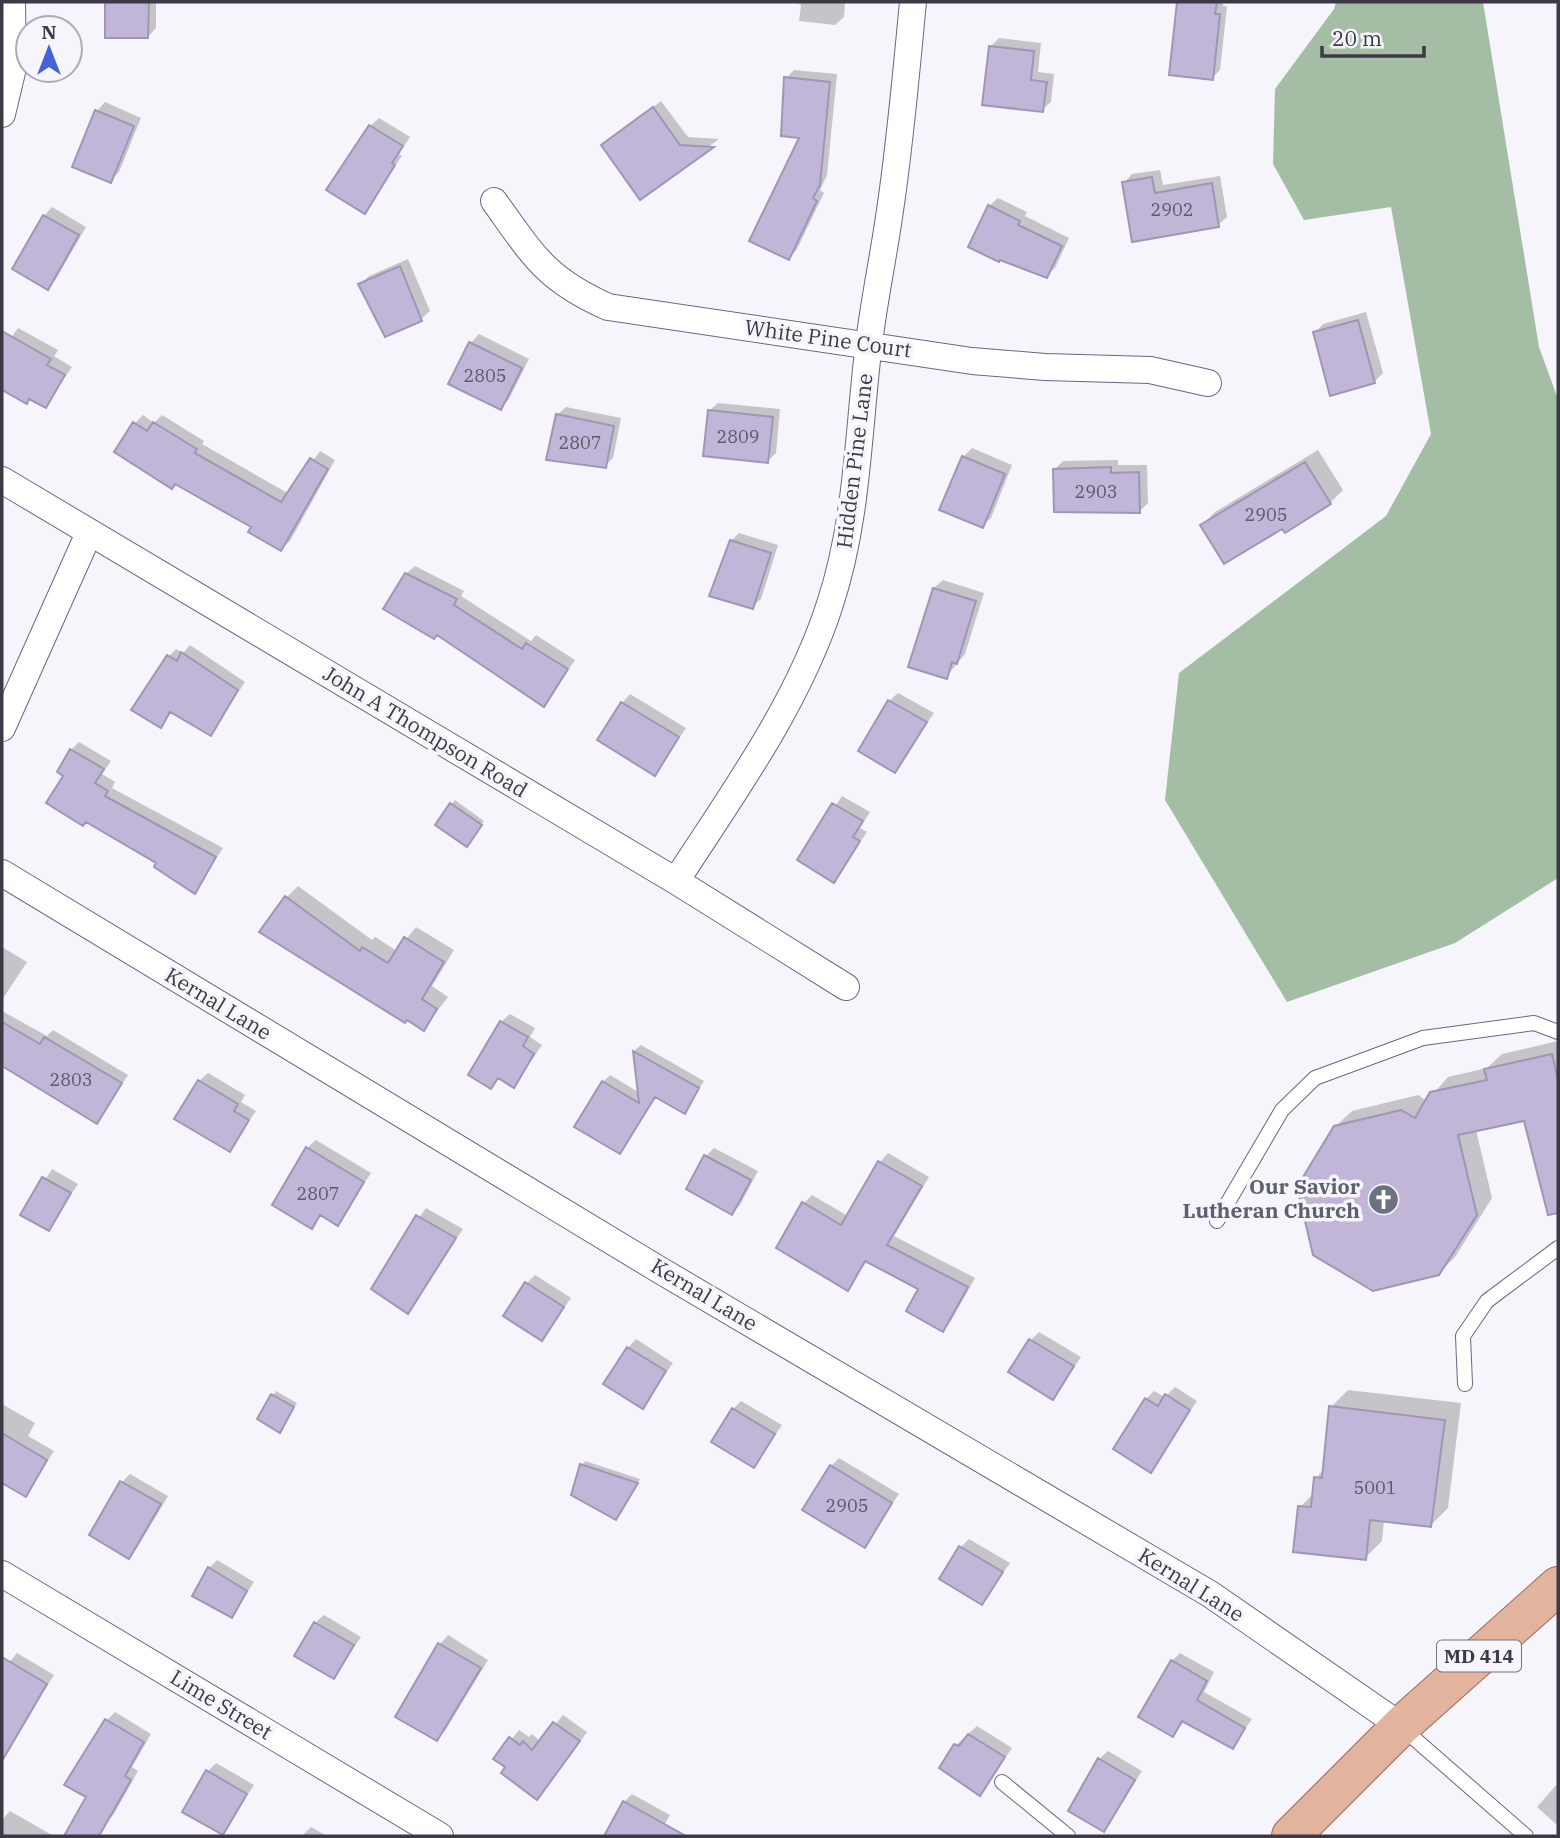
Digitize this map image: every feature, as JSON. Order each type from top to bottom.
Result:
[{"type":"main road","name":"MD 414","points":[[1291,1836],[1401,1726],[1558,1586]]},
{"type":"street","points":[[2,114],[13,68],[12,2]]},
{"type":"street","name":"Hidden Pine Lane","points":[[676,881],[778,719],[805,667],[830,605],[847,540],[859,458],[869,344],[890,215],[913,2]]},
{"type":"street","name":"White Pine Court","points":[[494,201],[540,265],[580,295],[608,307],[972,361],[1045,368],[1150,370],[1208,383]]},
{"type":"street","name":"John A Thompson Road","points":[[2,480],[676,881],[846,987]]},
{"type":"street","points":[[2,728],[89,533]]},
{"type":"street","name":"Kernal Lane","points":[[2,873],[658,1269],[1210,1594],[1401,1726]]},
{"type":"street","name":"Lime Street","points":[[2,1574],[440,1836]]},
{"type":"lane","points":[[1217,1221],[1282,1110],[1315,1078],[1423,1038],[1534,1023],[1558,1032]]},
{"type":"lane","points":[[1465,1384],[1463,1336],[1487,1301],[1558,1248]]},
{"type":"lane","points":[[1401,1726],[1526,1836]]},
{"type":"lane","points":[[1002,1782],[1068,1836]]},
{"type":"green space","points":[[1336,2],[1483,2],[1539,347],[1558,399],[1558,878],[1455,943],[1287,1002],[1165,800],[1179,673],[1386,516],[1431,434],[1391,207],[1304,220],[1273,164],[1275,89],[1334,9]]},
{"type":"building","points":[[105,2],[149,2],[148,38],[105,38]]},
{"type":"building","points":[[1177,2],[1217,2],[1215,14],[1220,14],[1213,80],[1169,75]]},
{"type":"building","points":[[989,46],[1034,51],[1031,80],[1047,82],[1043,112],[982,105]]},
{"type":"building","points":[[784,77],[830,82],[820,185],[813,198],[817,201],[789,260],[749,241],[799,138],[781,136]]},
{"type":"building","points":[[653,107],[680,145],[714,147],[640,200],[601,145]]},
{"type":"building","points":[[95,110],[134,126],[111,183],[72,167]]},
{"type":"building","points":[[369,125],[403,146],[392,163],[395,165],[365,214],[326,190]]},
{"type":"building","points":[[1152,177],[1155,193],[1212,183],[1219,227],[1132,242],[1122,182]]},
{"type":"building","points":[[988,205],[1020,221],[1018,225],[1062,246],[1047,278],[1000,260],[999,262],[968,247]]},
{"type":"building","points":[[43,215],[79,235],[48,290],[12,269]]},
{"type":"building","points":[[400,266],[422,321],[385,337],[358,284]]},
{"type":"building","points":[[1358,320],[1375,383],[1330,396],[1313,332]]},
{"type":"building","points":[[2,331],[51,359],[47,365],[65,375],[46,408],[29,399],[27,404],[2,390]]},
{"type":"building","points":[[469,342],[522,368],[501,410],[448,384]]},
{"type":"building","points":[[708,410],[773,417],[768,463],[703,456]]},
{"type":"building","points":[[556,414],[614,426],[606,468],[546,460]]},
{"type":"building","points":[[133,422],[147,431],[153,422],[197,449],[195,453],[281,502],[310,458],[328,469],[281,551],[248,532],[251,527],[175,484],[172,489],[114,452]]},
{"type":"building","points":[[962,456],[1005,474],[983,528],[939,510]]},
{"type":"building","points":[[1305,462],[1331,504],[1285,533],[1282,529],[1224,564],[1200,525]]},
{"type":"building","points":[[1111,467],[1111,473],[1139,472],[1140,513],[1054,512],[1053,469]]},
{"type":"building","points":[[730,540],[771,553],[753,609],[709,596]]},
{"type":"building","points":[[405,573],[457,599],[454,605],[522,649],[526,643],[568,669],[544,707],[437,635],[434,639],[383,609]]},
{"type":"building","points":[[933,588],[976,601],[957,664],[952,662],[947,679],[908,667]]},
{"type":"building","points":[[181,652],[238,690],[211,736],[170,712],[161,728],[131,710],[167,655],[177,661]]},
{"type":"building","points":[[888,700],[927,722],[895,773],[858,751]]},
{"type":"building","points":[[621,702],[679,737],[655,776],[597,740]]},
{"type":"building","points":[[70,749],[104,769],[95,783],[108,791],[105,796],[216,857],[195,894],[154,867],[156,863],[86,822],[83,826],[46,803],[63,776],[57,772]]},
{"type":"building","points":[[450,803],[482,825],[467,847],[435,825]]},
{"type":"building","points":[[832,803],[863,821],[853,837],[860,841],[834,883],[797,860]]},
{"type":"building","points":[[285,896],[360,951],[362,947],[388,963],[404,937],[444,962],[422,999],[437,1009],[424,1031],[407,1020],[405,1023],[259,932]]},
{"type":"building","points":[[500,1021],[528,1037],[523,1046],[534,1054],[514,1088],[498,1078],[491,1089],[468,1075]]},
{"type":"building","points":[[2,1022],[40,1044],[44,1037],[122,1083],[97,1124],[2,1066]]},
{"type":"building","points":[[633,1051],[699,1088],[685,1114],[655,1097],[620,1154],[574,1127],[602,1081],[639,1103]]},
{"type":"building","points":[[1552,1054],[1558,1080],[1558,1213],[1548,1215],[1524,1121],[1458,1135],[1477,1215],[1439,1275],[1373,1291],[1313,1255],[1297,1187],[1334,1126],[1401,1110],[1415,1118],[1430,1092],[1487,1080],[1484,1069]]},
{"type":"building","points":[[198,1080],[238,1104],[234,1111],[249,1120],[230,1152],[174,1119]]},
{"type":"building","points":[[306,1147],[364,1182],[338,1226],[320,1215],[312,1229],[272,1205]]},
{"type":"building","points":[[704,1155],[751,1180],[732,1215],[686,1189]]},
{"type":"building","points":[[878,1161],[922,1186],[887,1245],[968,1287],[943,1332],[906,1311],[918,1289],[865,1261],[848,1291],[776,1248],[802,1202],[841,1225]]},
{"type":"building","points":[[42,1177],[71,1193],[49,1231],[20,1215]]},
{"type":"building","points":[[416,1215],[456,1238],[408,1314],[371,1289]]},
{"type":"building","points":[[525,1282],[564,1307],[542,1341],[503,1316]]},
{"type":"building","points":[[1029,1339],[1074,1366],[1053,1400],[1008,1372]]},
{"type":"building","points":[[627,1347],[666,1371],[643,1409],[603,1384]]},
{"type":"building","points":[[271,1394],[294,1407],[280,1433],[257,1419]]},
{"type":"building","points":[[1165,1394],[1190,1410],[1151,1473],[1113,1449],[1145,1398],[1158,1406]]},
{"type":"building","points":[[1329,1406],[1445,1420],[1431,1527],[1370,1520],[1366,1560],[1293,1552],[1298,1506],[1311,1507],[1314,1477],[1322,1478]]},
{"type":"building","points":[[732,1408],[775,1434],[754,1468],[711,1442]]},
{"type":"building","points":[[2,1433],[47,1460],[26,1497],[2,1483]]},
{"type":"building","points":[[580,1464],[638,1483],[616,1520],[571,1495]]},
{"type":"building","points":[[830,1465],[892,1503],[865,1548],[802,1510]]},
{"type":"building","points":[[120,1481],[161,1504],[129,1559],[89,1535]]},
{"type":"building","points":[[959,1546],[1003,1572],[982,1605],[939,1579]]},
{"type":"building","points":[[208,1567],[247,1591],[232,1618],[192,1596]]},
{"type":"building","points":[[314,1622],[354,1645],[334,1679],[294,1656]]},
{"type":"building","points":[[438,1643],[481,1668],[437,1741],[395,1717]]},
{"type":"building","points":[[2,1657],[47,1684],[2,1761]]},
{"type":"building","points":[[1171,1660],[1207,1681],[1197,1700],[1245,1728],[1233,1749],[1182,1721],[1173,1737],[1138,1717]]},
{"type":"building","points":[[105,1719],[144,1742],[125,1776],[131,1780],[99,1836],[64,1836],[86,1797],[64,1785]]},
{"type":"building","points":[[553,1722],[580,1741],[537,1800],[501,1773],[505,1767],[493,1759],[509,1737],[520,1745],[523,1741],[532,1750]]},
{"type":"building","points":[[968,1734],[1005,1757],[980,1796],[939,1768],[954,1744],[959,1746]]},
{"type":"building","points":[[1098,1758],[1135,1780],[1104,1832],[1068,1811]]},
{"type":"building","points":[[206,1770],[247,1794],[223,1835],[182,1812]]},
{"type":"building","points":[[623,1801],[686,1836],[604,1836]]},
{"type":"place","name":"Our Savior Lutheran Church","points":[[1383,1199]]}]
